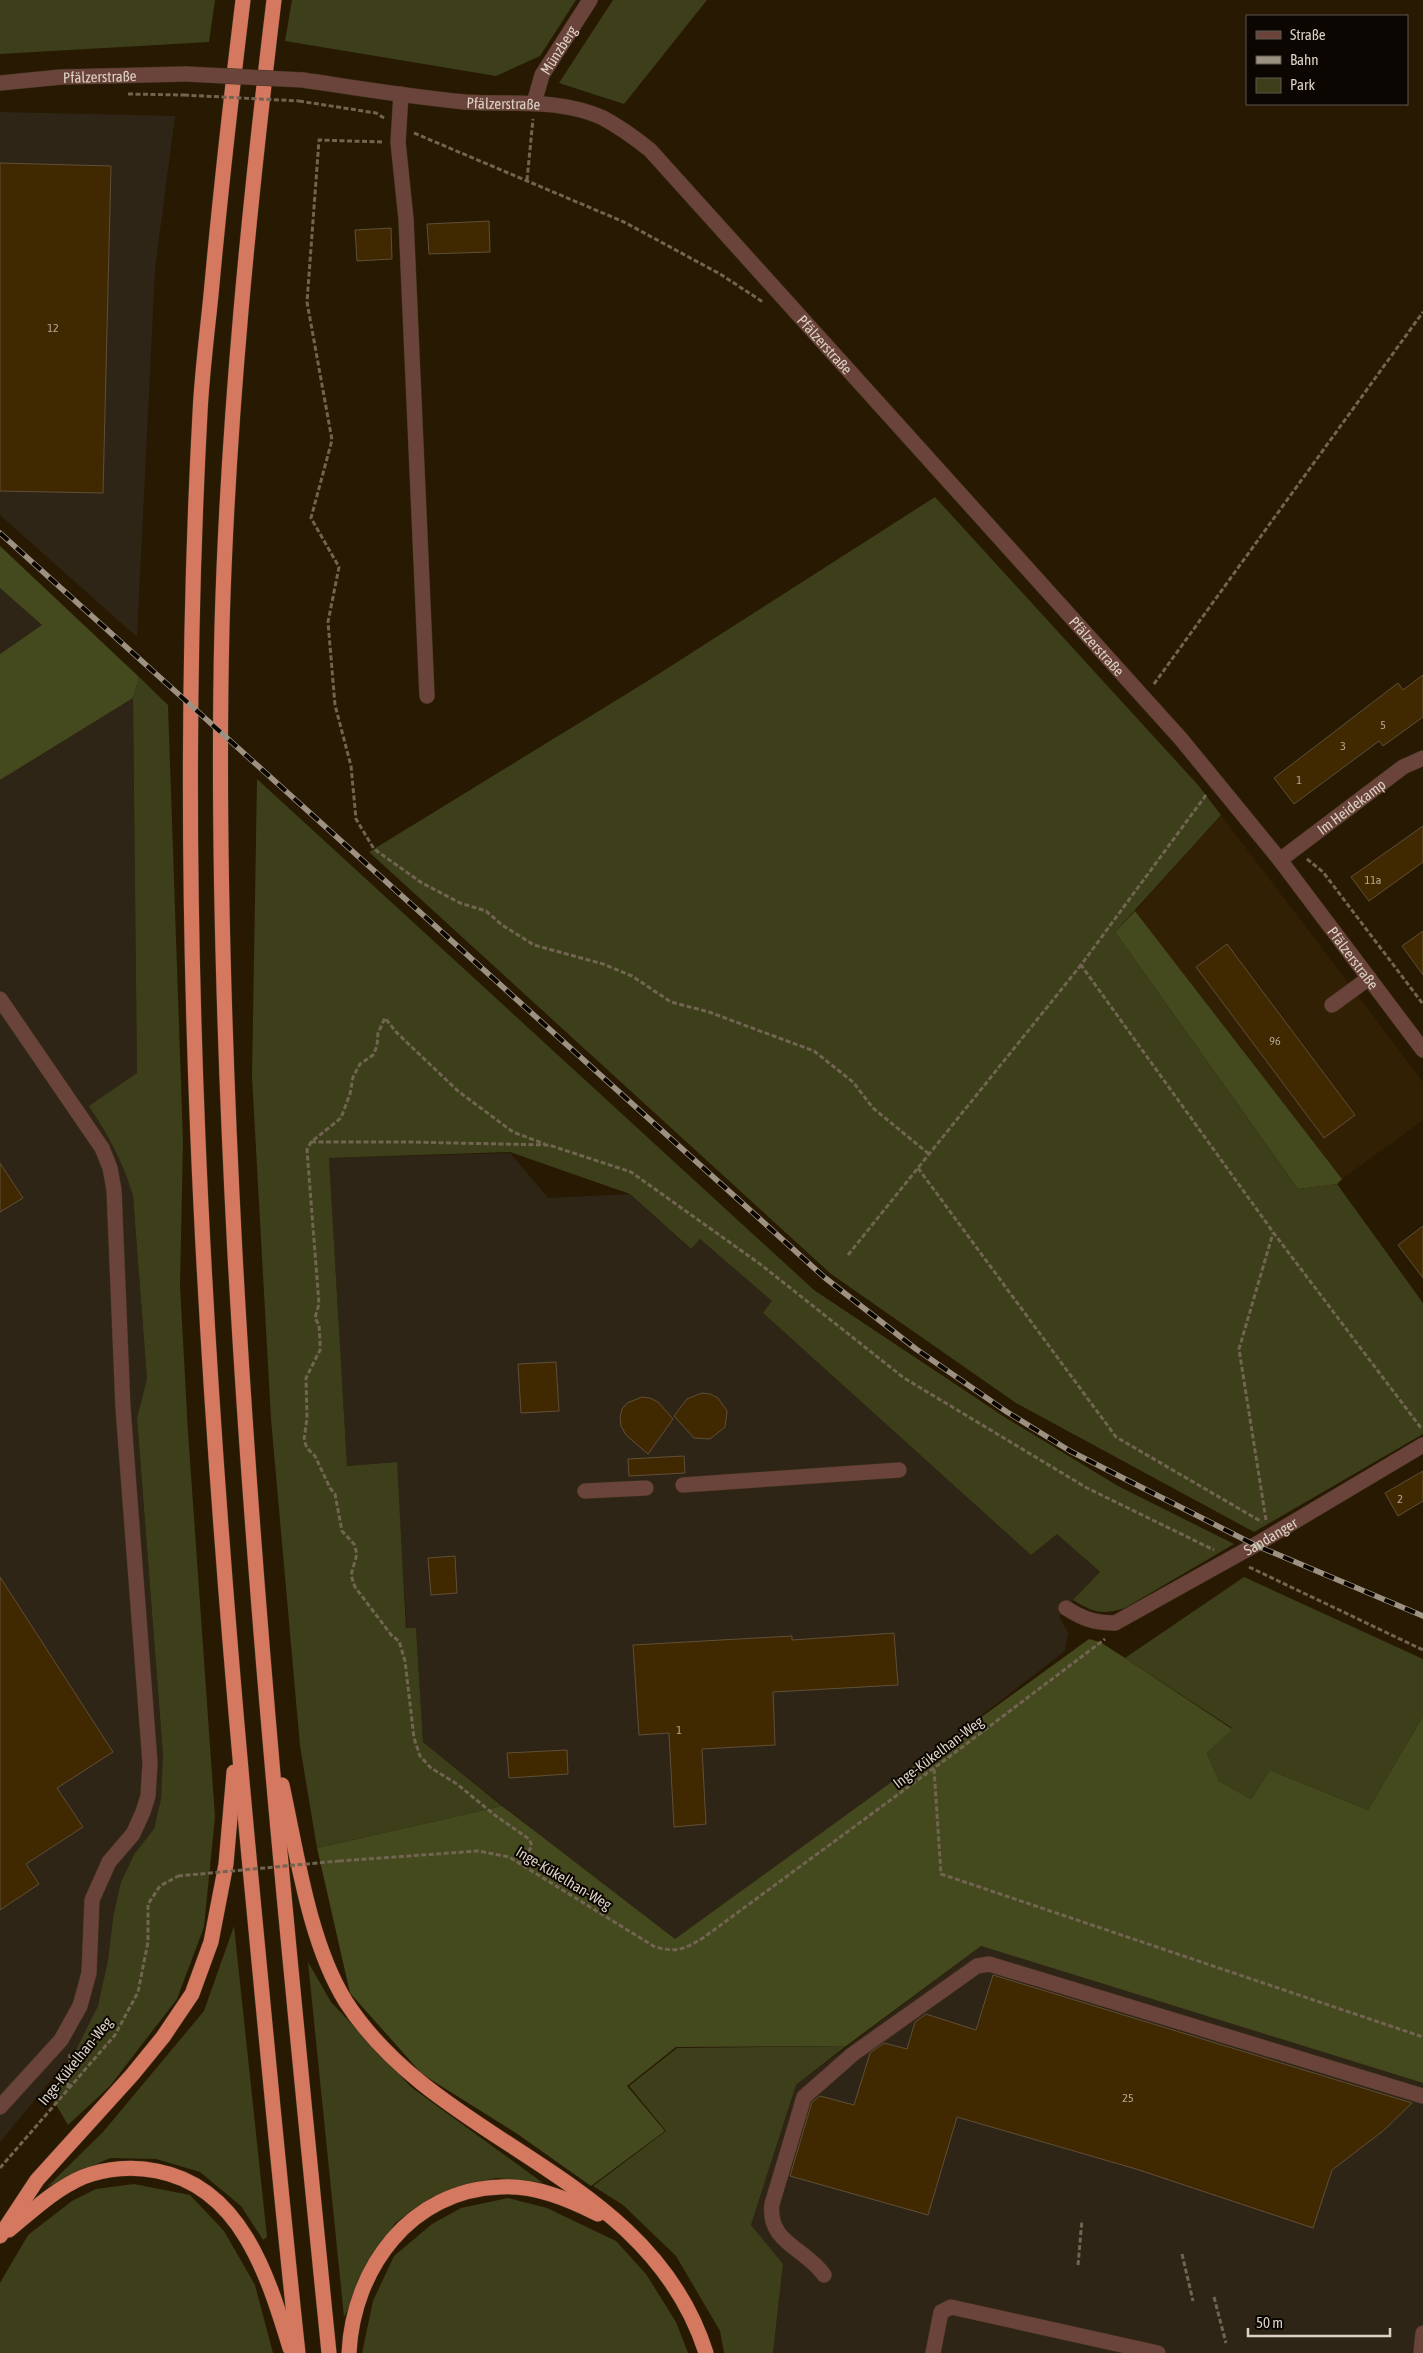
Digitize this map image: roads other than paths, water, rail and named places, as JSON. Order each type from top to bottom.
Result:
[{"type":"highway","points":[[243,0],[223,169],[200,408],[191,637],[191,882],[200,1202],[212,1428],[237,1733],[298,2353]]},
{"type":"highway","points":[[274,0],[253,174],[232,397],[222,627],[221,855],[227,1100],[244,1419],[268,1728],[329,2353]]},
{"type":"highway","points":[[268,1728],[310,1911],[327,1964],[346,2002],[378,2041],[424,2087],[564,2179],[602,2209],[651,2255],[670,2280],[689,2313],[706,2353]]},
{"type":"highway","points":[[0,2237],[37,2180],[132,2075],[163,2037],[192,1994],[211,1942],[226,1864],[237,1733]]},
{"type":"highway","points":[[0,2237],[50,2196],[83,2177],[118,2168],[146,2168],[169,2173],[211,2194],[232,2215],[257,2256],[278,2307],[292,2353]]},
{"type":"highway","points":[[349,2353],[355,2314],[363,2288],[374,2264],[386,2245],[401,2228],[418,2214],[458,2194],[479,2189],[502,2187],[524,2188],[552,2194],[579,2204],[605,2218],[629,2235]]},
{"type":"street","name":"Münzberg","points":[[534,104],[542,75],[590,0]]},
{"type":"street","name":"Pfälzerstraße","points":[[0,83],[62,77],[186,74],[303,80],[466,102],[534,104],[570,108],[602,117],[630,134],[650,150],[1216,780],[1280,860],[1423,1050]]},
{"type":"street","points":[[401,94],[398,142],[406,219],[427,696]]},
{"type":"street","name":"Im Heidekamp","points":[[1280,860],[1403,767],[1423,758]]},
{"type":"street","points":[[1332,1005],[1369,978]]},
{"type":"street","points":[[0,998],[102,1148],[110,1168],[114,1190],[123,1398],[150,1776],[148,1796],[133,1834],[109,1862],[92,1900],[88,1973],[80,2006],[61,2040],[0,2107]]},
{"type":"street","name":"Sandanger","points":[[1066,1608],[1082,1619],[1098,1623],[1116,1623],[1232,1558],[1423,1446]]},
{"type":"street","points":[[682,1485],[899,1470]]},
{"type":"street","points":[[585,1491],[646,1488]]},
{"type":"street","points":[[824,2275],[818,2266],[784,2240],[770,2218],[804,2097],[853,2054],[977,1966],[989,1964],[1423,2096]]},
{"type":"street","points":[[933,2353],[941,2312],[951,2307],[1158,2353]]},
{"type":"street","points":[[1421,2353],[1423,2334]]},
{"type":"railway","points":[[0,533],[824,1277],[916,1349],[1007,1412],[1070,1451],[1255,1545],[1423,1616]]}]
